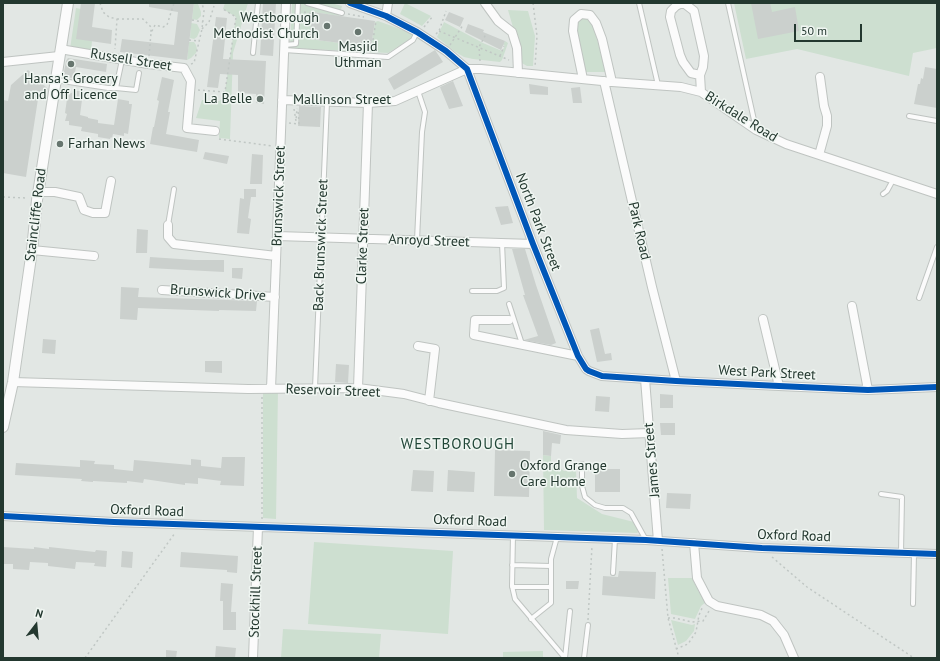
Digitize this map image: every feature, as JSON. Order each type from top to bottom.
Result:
[{"type":"street","name":"Staincliffe Road","points":[[3,427],[12,382],[32,250],[38,192],[68,3]]},
{"type":"street","name":"Brunswick Street","points":[[271,389],[286,3]]},
{"type":"street","points":[[350,3],[386,16],[418,32],[446,51],[467,69]]},
{"type":"street","points":[[386,16],[388,3]]},
{"type":"street","points":[[485,3],[498,21],[512,32],[517,48],[518,73]]},
{"type":"street","points":[[700,75],[691,72],[680,55],[670,17],[671,11],[680,4],[685,4],[694,11],[704,56],[700,75],[701,92]]},
{"type":"street","name":"Park Road","points":[[583,79],[573,31],[574,20],[581,14],[590,15],[596,23],[602,39],[608,82],[652,287],[676,381]]},
{"type":"street","name":"Russell Street","points":[[3,62],[59,53],[184,68],[191,81],[187,128],[215,131]]},
{"type":"street","name":"Birkdale Road","points":[[467,69],[658,85],[701,92],[756,130],[786,144],[937,194]]},
{"type":"street","name":"Mallinson Street","points":[[282,100],[368,103],[395,101],[467,69]]},
{"type":"street","name":"North Park Street","points":[[467,69],[533,244],[578,356],[586,369],[597,374]]},
{"type":"street","points":[[819,155],[827,126],[828,116],[824,106],[820,77]]},
{"type":"street","name":"Clarke Street","points":[[358,388],[368,103]]},
{"type":"street","points":[[38,192],[55,192],[79,197],[84,210],[93,213],[105,214],[111,181]]},
{"type":"street","points":[[168,224],[168,238],[174,244],[276,256]]},
{"type":"street","name":"Anroyd Street","points":[[277,236],[533,244]]},
{"type":"street","points":[[32,250],[94,256]]},
{"type":"street","name":"Brunswick Drive","points":[[162,290],[275,297]]},
{"type":"street","points":[[852,306],[868,390]]},
{"type":"street","points":[[763,319],[779,386]]},
{"type":"street","points":[[509,320],[475,320],[474,335],[578,356]]},
{"type":"street","points":[[418,346],[436,349],[429,401]]},
{"type":"street","name":"West Park Street","points":[[597,374],[602,376],[676,381],[868,390],[937,387]]},
{"type":"street","name":"James Street","points":[[645,379],[660,541]]},
{"type":"street","name":"Reservoir Street","points":[[12,382],[262,389],[358,388],[404,394],[429,401],[566,430],[622,434],[650,433]]},
{"type":"street","name":"Oxford Road","points":[[3,516],[114,522],[558,536],[762,548],[937,554]]},
{"type":"street","name":"Stockhill Street","points":[[253,658],[260,527]]},
{"type":"street","points":[[694,543],[697,578],[709,601],[717,606],[761,615],[773,621],[784,635],[794,658]]},
{"type":"lane","points":[[253,53],[258,3]]},
{"type":"lane","points":[[284,47],[296,44],[298,3]]},
{"type":"lane","points":[[307,3],[342,13]]},
{"type":"lane","points":[[638,3],[658,85]]},
{"type":"lane","points":[[728,3],[756,130]]},
{"type":"lane","points":[[284,47],[388,57],[413,40],[418,32]]},
{"type":"lane","points":[[116,88],[118,59]]},
{"type":"lane","points":[[56,80],[108,88],[136,90],[139,73]]},
{"type":"lane","points":[[417,90],[425,112],[422,132],[417,241]]},
{"type":"lane","name":"Back Brunswick Street","points":[[315,388],[327,102]]},
{"type":"lane","points":[[909,116],[937,121]]},
{"type":"lane","points":[[883,194],[887,191],[893,180]]},
{"type":"lane","points":[[168,224],[174,189]]},
{"type":"lane","points":[[472,291],[497,291],[504,288],[502,243]]},
{"type":"lane","points":[[919,298],[937,247]]},
{"type":"lane","points":[[509,304],[522,345]]},
{"type":"lane","points":[[582,464],[582,486],[585,497],[595,505],[605,508],[623,508],[632,513],[646,540]]},
{"type":"lane","points":[[881,494],[902,497],[900,553]]},
{"type":"lane","points":[[513,535],[512,587],[515,599],[565,658]]},
{"type":"lane","points":[[531,618],[551,603],[551,566],[553,552],[558,536]]},
{"type":"lane","points":[[614,573],[615,539]]},
{"type":"lane","points":[[913,604],[914,553]]},
{"type":"lane","points":[[512,565],[551,566]]},
{"type":"lane","points":[[512,587],[551,587]]},
{"type":"lane","points":[[565,658],[570,611]]},
{"type":"lane","points":[[584,658],[588,625]]},
{"type":"path","points":[[100,3],[103,12],[108,17],[117,20],[143,19],[151,27],[148,64]]},
{"type":"path","points":[[151,33],[155,25],[163,27],[167,25],[174,3]]},
{"type":"path","points":[[184,68],[194,62],[203,22],[204,11],[202,3]]},
{"type":"path","points":[[532,3],[537,36],[534,74]]},
{"type":"path","points":[[202,29],[209,22],[214,6]]},
{"type":"path","points":[[190,90],[225,92],[236,17],[223,10]]},
{"type":"path","points":[[446,11],[439,31],[518,63]]},
{"type":"path","points":[[418,32],[434,16]]},
{"type":"path","points":[[117,20],[118,59]]},
{"type":"path","points":[[192,20],[203,22]]},
{"type":"path","points":[[373,40],[375,22],[378,21]]},
{"type":"path","points":[[446,51],[464,25]]},
{"type":"path","points":[[481,69],[479,47],[486,34]]},
{"type":"path","points":[[189,40],[199,41]]},
{"type":"path","points":[[500,56],[504,46]]},
{"type":"path","points":[[294,101],[296,122],[297,107],[298,124],[294,124]]},
{"type":"path","points":[[215,131],[217,139],[280,147]]},
{"type":"path","points":[[3,197],[23,198]]},
{"type":"path","points":[[260,527],[262,389]]},
{"type":"path","points":[[85,658],[182,524]]},
{"type":"path","points":[[588,625],[593,538]]},
{"type":"path","points":[[660,541],[668,618],[679,658]]},
{"type":"path","points":[[762,548],[807,587],[914,658]]},
{"type":"path","points":[[668,618],[692,622],[703,621],[709,611],[709,601]]},
{"type":"path","points":[[676,649],[688,644],[696,632],[702,607],[709,601]]},
{"type":"green space","points":[[194,3],[198,4],[201,12],[201,16],[197,20],[192,19]]},
{"type":"green space","points":[[225,3],[248,3],[233,53],[230,139],[219,138],[220,121],[196,118],[202,100],[219,101],[224,98],[236,17],[223,9]]},
{"type":"green space","points":[[292,3],[331,3],[342,6],[339,16],[313,12],[309,39],[371,47],[375,22],[378,21],[414,34],[410,39],[388,53],[290,48]]},
{"type":"green space","points":[[405,3],[431,16],[422,26],[400,14]]},
{"type":"green space","points":[[734,3],[937,3],[937,48],[913,53],[909,76],[797,49],[746,59]]},
{"type":"green space","points":[[76,8],[81,9],[92,41],[91,52],[70,49]]},
{"type":"green space","points":[[508,10],[528,11],[535,36],[533,66],[527,66],[520,62],[519,48]]},
{"type":"green space","points":[[581,17],[589,18],[593,25],[606,72],[585,72],[575,31],[577,21]]},
{"type":"green space","points":[[444,22],[483,43],[502,51],[505,46],[503,45],[505,41],[508,43],[502,60],[500,62],[473,59],[464,57],[454,51],[437,37]]},
{"type":"green space","points":[[191,23],[197,24],[200,30],[197,37],[194,39],[190,38]]},
{"type":"green space","points":[[189,42],[194,42],[197,49],[196,53],[187,60]]},
{"type":"green space","points":[[263,389],[278,389],[276,519],[263,518]]},
{"type":"green space","points":[[543,455],[551,456],[551,461],[564,471],[576,470],[577,498],[602,514],[638,523],[641,530],[637,533],[544,530]]},
{"type":"green space","points":[[314,542],[453,551],[448,634],[308,624]]},
{"type":"green space","points":[[668,578],[692,578],[706,602],[701,606],[695,619],[671,614]]},
{"type":"green space","points":[[671,620],[692,625],[695,624],[694,631],[686,641],[678,645]]},
{"type":"green space","points":[[283,629],[381,634],[379,658],[281,658]]},
{"type":"green space","points":[[543,651],[543,658],[503,658],[503,652]]},
{"type":"building","points":[[81,3],[95,3],[92,27],[112,30],[111,44],[76,39]]},
{"type":"building","points":[[149,3],[194,3],[187,60],[120,52],[122,39],[174,45],[178,12],[149,7]]},
{"type":"building","points":[[263,3],[276,3],[273,56],[260,55]]},
{"type":"building","points":[[751,3],[770,3],[772,12],[795,7],[799,31],[758,39]]},
{"type":"building","points":[[313,12],[375,21],[371,47],[309,39]]},
{"type":"building","points":[[449,12],[464,18],[460,27],[445,20]]},
{"type":"building","points":[[216,17],[227,18],[223,59],[266,61],[264,104],[256,103],[256,94],[238,93],[238,75],[220,74],[218,88],[207,87]]},
{"type":"building","points":[[468,24],[484,30],[483,32],[505,41],[501,50],[465,32]]},
{"type":"building","points":[[435,50],[443,62],[394,90],[388,79]]},
{"type":"building","points":[[68,58],[107,64],[106,72],[76,67],[74,78],[63,77]]},
{"type":"building","points":[[925,67],[937,69],[937,108],[914,104],[918,84],[920,84],[921,78],[923,79]]},
{"type":"building","points":[[28,70],[48,89],[38,99],[26,177],[3,173],[3,100],[8,101],[11,85]]},
{"type":"building","points":[[162,77],[174,80],[168,112],[170,112],[166,134],[199,140],[197,152],[150,144],[159,101],[157,100]]},
{"type":"building","points":[[453,81],[463,106],[449,109],[440,87]]},
{"type":"building","points":[[529,84],[548,87],[548,95],[530,94]]},
{"type":"building","points":[[580,87],[582,103],[573,103],[571,88]]},
{"type":"building","points":[[73,90],[83,92],[80,115],[98,120],[98,123],[114,125],[118,99],[129,101],[129,104],[132,104],[128,134],[124,133],[124,136],[113,134],[112,138],[111,137],[110,139],[98,137],[98,134],[81,131],[82,127],[69,125],[69,121],[65,121],[67,114],[65,113],[68,92],[72,93]]},
{"type":"building","points":[[299,106],[321,107],[320,127],[298,126]]},
{"type":"building","points":[[205,152],[229,156],[227,164],[203,159]]},
{"type":"building","points":[[252,154],[263,155],[262,184],[250,184]]},
{"type":"building","points":[[244,189],[256,189],[256,197],[251,197],[248,218],[251,219],[249,234],[237,233],[240,198],[244,199]]},
{"type":"building","points":[[508,206],[513,223],[501,225],[495,207]]},
{"type":"building","points":[[137,229],[148,230],[147,253],[136,253]]},
{"type":"building","points":[[512,249],[525,249],[556,343],[551,345],[524,340],[538,336],[523,295],[525,295]]},
{"type":"building","points":[[150,257],[224,260],[224,272],[149,268]]},
{"type":"building","points":[[232,268],[243,268],[242,279],[232,278]]},
{"type":"building","points":[[121,287],[139,288],[138,297],[257,301],[256,311],[138,308],[137,320],[120,319]]},
{"type":"building","points":[[599,328],[605,354],[611,353],[612,360],[597,362],[590,330]]},
{"type":"building","points":[[43,339],[56,340],[55,354],[42,353]]},
{"type":"building","points":[[205,361],[222,361],[222,373],[205,372]]},
{"type":"building","points":[[336,364],[349,365],[348,383],[335,382]]},
{"type":"building","points":[[660,394],[673,395],[673,408],[660,408]]},
{"type":"building","points":[[596,396],[610,397],[609,412],[595,411]]},
{"type":"building","points":[[660,423],[675,423],[675,435],[661,435]]},
{"type":"building","points":[[543,431],[561,435],[560,444],[552,443],[551,456],[543,455]]},
{"type":"building","name":"Oxford Grange Care Home","points":[[495,450],[530,451],[529,497],[494,496]]},
{"type":"building","points":[[222,457],[245,457],[244,486],[220,485],[221,481],[198,478],[198,484],[185,483],[185,485],[144,479],[143,483],[127,481],[127,483],[93,482],[81,481],[82,479],[15,475],[16,463],[80,467],[80,460],[95,461],[94,464],[114,465],[114,469],[133,471],[134,460],[191,465],[191,459],[201,460],[201,466],[221,468]]},
{"type":"building","points":[[595,469],[620,469],[620,492],[595,492]]},
{"type":"building","points":[[413,470],[434,471],[433,492],[411,491]]},
{"type":"building","points":[[448,470],[475,472],[474,492],[447,491]]},
{"type":"building","points":[[667,493],[691,494],[690,509],[666,508]]},
{"type":"building","points":[[3,547],[34,549],[34,547],[49,549],[49,547],[95,552],[96,550],[107,551],[106,567],[94,566],[95,563],[76,562],[75,569],[48,566],[48,563],[30,562],[29,570],[13,569],[13,564],[3,564]]},
{"type":"building","points":[[122,551],[133,552],[132,568],[121,567]]},
{"type":"building","points":[[181,552],[238,556],[237,573],[227,572],[227,570],[180,567]]},
{"type":"building","points":[[619,571],[656,572],[655,599],[602,595],[603,576],[618,577]]},
{"type":"building","points":[[566,581],[579,581],[578,589],[566,589]]},
{"type":"building","points":[[221,583],[233,584],[231,612],[236,612],[236,630],[223,630],[223,601],[220,601]]},
{"type":"building","points":[[216,646],[236,648],[235,658],[215,658]]},
{"type":"building","points":[[166,650],[177,651],[176,658],[166,658]]},
{"type":"cycle path","points":[[350,3],[386,16],[417,32],[446,51],[467,69],[533,244],[578,356],[586,369],[589,371],[602,376],[779,386],[868,390],[937,387]]},
{"type":"cycle path","points":[[3,516],[114,522],[646,540],[762,548],[937,554]]},
{"type":"place","name":"Westborough Methodist Church","points":[[327,26]]},
{"type":"place","name":"Masjid Uthman","points":[[358,32]]},
{"type":"place","name":"Hansa's Grocery and Off Licence","points":[[71,64]]},
{"type":"place","name":"La Belle","points":[[260,99]]},
{"type":"place","name":"Farhan News","points":[[60,144]]},
{"type":"place","name":"Oxford Grange Care Home","points":[[512,474]]},
{"type":"district","name":"WESTBOROUGH","points":[[458,445]]}]
